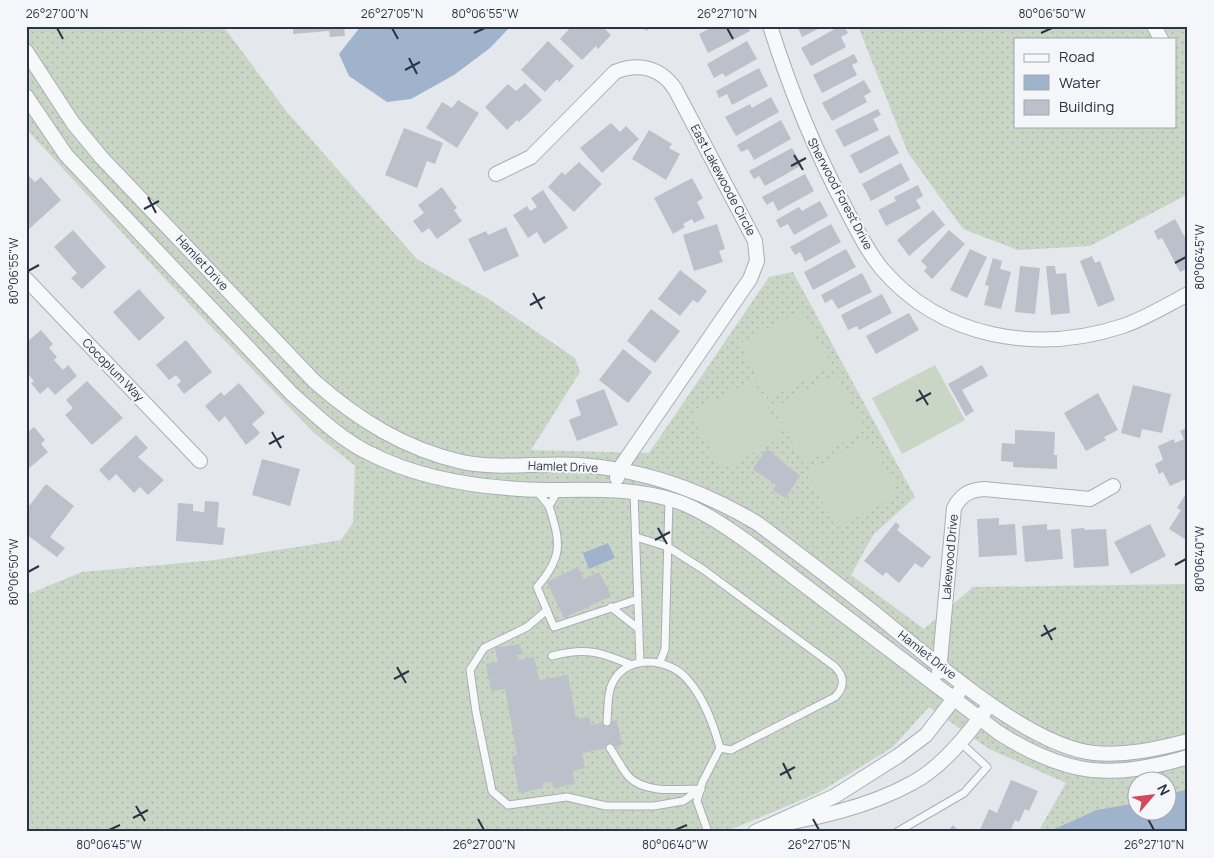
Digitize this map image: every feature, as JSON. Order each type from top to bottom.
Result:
[{"type":"street","name":"Sherwood Forest Drive","points":[[770,26],[804,123],[852,221],[882,269],[902,289],[924,306],[965,327],[991,335],[1031,340],[1062,339],[1093,334],[1123,326],[1188,294]]},
{"type":"street","points":[[1154,26],[1160,38]]},
{"type":"street","name":"Hamlet Drive","points":[[26,51],[73,123],[101,156],[314,382],[343,407],[380,430],[421,450],[464,462],[505,465],[579,465],[652,477],[688,488],[723,503],[757,523],[940,666],[1038,734],[1066,746],[1094,753],[1148,752],[1188,741]]},
{"type":"street","name":"East Lakewoode Circle","points":[[496,174],[531,157],[615,72],[634,66],[644,67],[662,74],[675,89],[755,241],[757,261],[750,279],[618,471],[615,489]]},
{"type":"street","name":"Hamlet Drive","points":[[26,96],[66,155],[292,394],[327,425],[368,453],[416,472],[466,484],[536,489],[615,489],[634,491],[682,503],[758,550],[953,698],[1026,750],[1059,765],[1102,772],[1152,768],[1188,757]]},
{"type":"street","name":"Cocoplum Way","points":[[26,279],[200,461]]},
{"type":"street","name":"Lakewood Drive","points":[[938,686],[954,508],[958,500],[974,490],[1090,499],[1113,486]]},
{"type":"street","points":[[760,829],[835,796],[898,756],[926,735],[953,698],[966,685]]},
{"type":"street","points":[[760,829],[816,818],[881,797],[913,783],[936,765],[959,742],[991,703]]},
{"type":"lane","points":[[536,489],[549,506],[558,538],[559,551],[536,587],[554,627],[638,599]]},
{"type":"lane","points":[[549,506],[559,489]]},
{"type":"lane","points":[[634,491],[638,599],[636,664]]},
{"type":"lane","points":[[660,662],[665,649],[669,499]]},
{"type":"lane","points":[[636,538],[668,547],[704,570],[834,666],[842,676],[842,688],[835,696],[731,750],[720,748]]},
{"type":"lane","points":[[611,608],[638,629]]},
{"type":"lane","points":[[547,610],[527,627],[484,648],[470,670],[479,729],[492,791],[508,805],[567,797],[606,806],[654,806],[683,801],[701,788]]},
{"type":"lane","points":[[552,656],[570,651],[600,652],[636,664],[660,662],[674,667],[696,690],[714,726],[720,748],[701,788],[697,801],[708,832]]},
{"type":"lane","points":[[606,722],[612,684],[620,673],[636,664]]},
{"type":"lane","points":[[897,832],[964,793],[987,766],[959,742]]},
{"type":"lane","points":[[610,748],[630,778],[649,787],[670,790],[701,788]]},
{"type":"green space","points":[[26,26],[223,26],[287,112],[417,259],[487,298],[575,358],[580,372],[531,450],[649,453],[769,277],[793,272],[915,497],[873,535],[851,575],[924,629],[973,587],[1188,584],[1188,832],[1038,832],[1066,783],[989,749],[929,707],[893,747],[818,793],[725,832],[26,832],[26,595],[82,572],[215,560],[341,540],[353,523],[355,466],[313,432],[165,279],[28,131]]},
{"type":"green space","points":[[858,26],[1188,26],[1188,194],[1090,246],[1018,250],[963,229],[908,153]]},
{"type":"green space","points":[[802,310],[832,366],[769,399],[739,344]]},
{"type":"green space","points":[[935,365],[965,420],[902,454],[872,398]]},
{"type":"green space","points":[[836,374],[866,430],[804,464],[774,408]]},
{"type":"green space","points":[[753,380],[783,436],[721,470],[691,414]]},
{"type":"green space","points":[[869,438],[899,494],[836,528],[806,472]]},
{"type":"water","points":[[361,26],[511,26],[490,48],[454,75],[411,99],[387,102],[349,76],[339,54]]},
{"type":"water","points":[[608,543],[615,558],[589,569],[583,553]]},
{"type":"water","points":[[1188,789],[1188,830],[1162,832],[1048,832],[1097,810],[1126,805],[1126,820],[1176,820],[1176,792]]},
{"type":"building","points":[[293,26],[344,26],[345,36],[330,37],[329,31],[293,34]]},
{"type":"building","points":[[572,26],[602,26],[611,35],[598,49],[596,46],[582,60],[560,39]]},
{"type":"building","points":[[642,26],[653,26],[646,31]]},
{"type":"building","points":[[714,26],[748,26],[750,31],[708,53],[699,34]]},
{"type":"building","points":[[797,26],[824,26],[802,37]]},
{"type":"building","points":[[840,26],[844,26],[848,33],[841,37],[846,47],[811,66],[801,48]]},
{"type":"building","points":[[548,41],[574,66],[559,82],[557,79],[545,92],[521,70]]},
{"type":"building","points":[[747,41],[757,59],[725,77],[723,73],[714,78],[707,64]]},
{"type":"building","points":[[854,54],[858,62],[852,65],[857,75],[822,93],[813,75]]},
{"type":"building","points":[[759,68],[768,86],[732,105],[727,94],[719,98],[716,91]]},
{"type":"building","points":[[864,80],[871,92],[864,96],[867,102],[832,121],[822,103]]},
{"type":"building","points":[[525,83],[542,100],[519,122],[517,120],[507,130],[485,107],[508,84],[516,91]]},
{"type":"building","points":[[771,97],[779,112],[736,136],[725,117],[750,104],[752,108]]},
{"type":"building","points":[[458,100],[479,113],[457,148],[426,128],[442,102],[452,108]]},
{"type":"building","points":[[878,109],[881,115],[873,119],[879,130],[844,147],[835,130]]},
{"type":"building","points":[[781,120],[791,139],[754,160],[748,149],[741,152],[737,145]]},
{"type":"building","points":[[611,123],[620,132],[626,126],[639,139],[602,173],[580,148]]},
{"type":"building","points":[[404,128],[443,143],[435,164],[427,161],[417,188],[385,175]]},
{"type":"building","points":[[649,130],[672,144],[669,148],[680,154],[666,180],[632,159]]},
{"type":"building","points":[[889,135],[899,153],[860,174],[850,155]]},
{"type":"building","points":[[792,148],[802,165],[765,186],[759,176],[754,179],[749,171]]},
{"type":"building","points":[[579,162],[602,184],[574,212],[548,187],[562,172],[565,175]]},
{"type":"building","points":[[901,163],[910,180],[871,201],[862,184]]},
{"type":"building","points":[[805,174],[814,191],[778,211],[773,201],[767,205],[762,197]]},
{"type":"building","points":[[29,176],[35,182],[41,177],[61,200],[29,229],[26,225],[26,179]]},
{"type":"building","points":[[692,178],[703,198],[697,202],[705,218],[694,223],[692,219],[683,224],[685,227],[673,234],[654,198]]},
{"type":"building","points":[[918,185],[923,196],[916,200],[921,208],[886,226],[878,210],[896,201],[894,197]]},
{"type":"building","points":[[442,187],[457,208],[454,210],[462,221],[437,239],[429,228],[422,233],[413,221],[424,213],[418,205]]},
{"type":"building","points":[[543,190],[568,228],[544,244],[537,232],[528,238],[513,215],[527,206],[530,211],[537,207],[531,198]]},
{"type":"building","points":[[820,201],[828,216],[794,235],[788,224],[780,228],[776,220],[799,207],[802,211]]},
{"type":"building","points":[[933,210],[945,225],[909,256],[897,240]]},
{"type":"building","points":[[1175,219],[1188,243],[1188,268],[1180,272],[1162,238],[1158,240],[1154,231]]},
{"type":"building","points":[[717,224],[725,249],[719,251],[723,262],[694,271],[683,235]]},
{"type":"building","points":[[831,224],[841,242],[805,262],[800,252],[795,255],[790,247]]},
{"type":"building","points":[[506,227],[519,256],[484,272],[468,239],[486,231],[488,235]]},
{"type":"building","points":[[73,230],[106,267],[82,289],[71,278],[77,273],[54,247]]},
{"type":"building","points":[[949,230],[965,244],[932,279],[924,271],[927,267],[921,261]]},
{"type":"building","points":[[846,249],[856,267],[813,290],[804,272]]},
{"type":"building","points":[[970,249],[987,257],[967,298],[950,290]]},
{"type":"building","points":[[1092,256],[1095,263],[1100,261],[1115,300],[1098,307],[1080,261]]},
{"type":"building","points":[[993,258],[1002,261],[1000,269],[1011,272],[1001,309],[984,305],[989,286],[985,285]]},
{"type":"building","points":[[1020,266],[1040,268],[1035,314],[1015,312]]},
{"type":"building","points":[[1046,266],[1055,266],[1056,274],[1066,273],[1070,313],[1051,315]]},
{"type":"building","points":[[680,270],[707,291],[698,303],[693,300],[680,316],[658,299]]},
{"type":"building","points":[[862,273],[872,292],[838,309],[832,299],[825,303],[821,295]]},
{"type":"building","points":[[139,289],[165,318],[139,341],[113,312]]},
{"type":"building","points":[[882,294],[892,313],[859,330],[857,326],[848,330],[841,315]]},
{"type":"building","points":[[651,309],[680,331],[655,363],[627,341]]},
{"type":"building","points":[[909,313],[919,330],[876,354],[866,336]]},
{"type":"building","points":[[41,330],[53,344],[49,348],[57,357],[54,360],[63,370],[68,365],[77,376],[55,395],[48,387],[40,394],[31,383],[34,381],[26,372],[26,343]]},
{"type":"building","points":[[186,340],[212,372],[184,394],[177,385],[181,381],[176,375],[169,380],[156,365]]},
{"type":"building","points":[[623,349],[652,372],[628,403],[599,380]]},
{"type":"building","points":[[982,365],[988,376],[962,390],[974,411],[966,416],[948,384]]},
{"type":"building","points":[[87,381],[123,418],[92,445],[65,415],[73,408],[66,400]]},
{"type":"building","points":[[239,383],[265,413],[252,424],[260,433],[246,445],[225,416],[219,422],[205,406],[221,392],[224,396]]},
{"type":"building","points":[[1133,385],[1171,394],[1162,433],[1142,429],[1140,438],[1121,433]]},
{"type":"building","points":[[604,389],[618,425],[577,441],[569,420],[581,415],[576,400]]},
{"type":"building","points":[[1098,393],[1118,430],[1104,437],[1106,440],[1086,451],[1064,413]]},
{"type":"building","points":[[34,427],[45,440],[41,444],[48,452],[26,471],[26,430],[28,432]]},
{"type":"building","points":[[1188,427],[1188,478],[1170,486],[1163,472],[1159,474],[1155,464],[1163,460],[1158,446],[1174,439],[1175,443],[1184,439],[1180,431]]},
{"type":"building","points":[[1015,430],[1055,432],[1054,455],[1057,455],[1057,469],[1013,467],[1013,462],[1001,461],[1002,443],[1015,444]]},
{"type":"building","points":[[136,435],[148,448],[138,457],[164,480],[148,495],[140,487],[134,493],[116,474],[109,481],[99,470]]},
{"type":"building","points":[[767,449],[800,476],[785,498],[773,490],[776,485],[753,469]]},
{"type":"building","points":[[262,459],[300,469],[290,506],[252,495]]},
{"type":"building","points":[[46,484],[74,506],[50,537],[65,548],[57,557],[26,534],[26,510]]},
{"type":"building","points":[[1185,495],[1188,496],[1188,541],[1169,529],[1181,510],[1177,508]]},
{"type":"building","points":[[205,501],[219,502],[217,527],[225,528],[223,545],[176,541],[178,503],[193,504],[193,511],[204,512]]},
{"type":"building","points":[[999,518],[999,525],[1015,524],[1017,555],[979,557],[977,519]]},
{"type":"building","points":[[896,522],[900,526],[897,530],[931,557],[922,568],[915,563],[899,583],[886,572],[883,576],[864,561]]},
{"type":"building","points":[[1047,524],[1047,530],[1060,529],[1063,559],[1025,562],[1022,526]]},
{"type":"building","points":[[1150,524],[1166,556],[1131,574],[1114,542]]},
{"type":"building","points":[[1084,528],[1085,530],[1106,529],[1109,566],[1074,568],[1071,529]]},
{"type":"building","points":[[578,567],[584,579],[599,572],[611,596],[564,618],[547,582]]},
{"type":"building","points":[[520,644],[522,654],[516,655],[517,660],[534,657],[539,680],[568,675],[576,719],[589,717],[591,725],[617,720],[622,745],[582,753],[585,768],[572,771],[575,784],[553,788],[552,782],[543,783],[543,788],[519,793],[512,756],[517,755],[505,689],[491,691],[486,664],[498,662],[495,648]]},
{"type":"building","points":[[1011,780],[1038,791],[1029,811],[1025,809],[1019,822],[1015,820],[1010,832],[979,832],[989,809],[997,813]]},
{"type":"building","points":[[953,825],[960,832],[947,832]]}]
